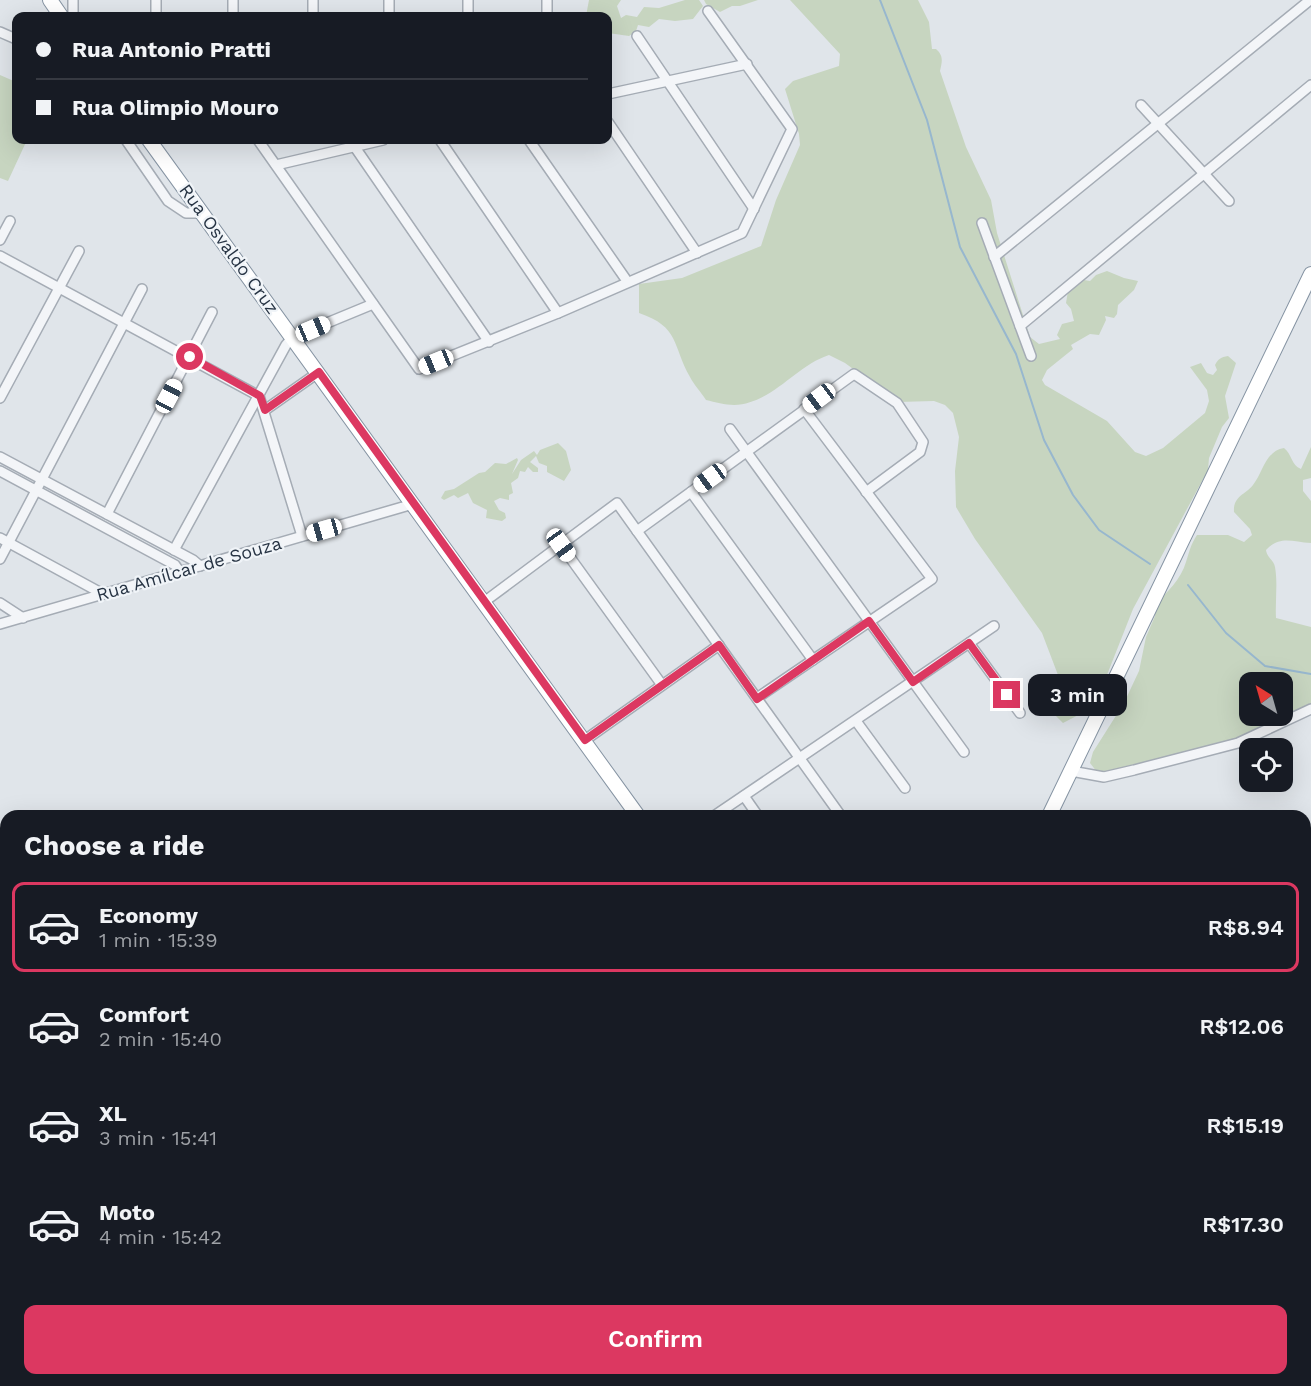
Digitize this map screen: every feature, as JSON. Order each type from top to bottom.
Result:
[{"type":"highway","name":"Rua Osvaldo Cruz","points":[[153,144],[634,810]]},
{"type":"highway","points":[[1052,810],[1311,274]]},
{"type":"street","points":[[994,257],[1310,0]]},
{"type":"street","points":[[261,144],[419,369],[489,342],[627,281],[738,236],[754,209],[792,129],[708,11]]},
{"type":"street","points":[[637,36],[754,209]]},
{"type":"street","points":[[612,93],[747,64]]},
{"type":"street","points":[[1020,326],[1311,85]]},
{"type":"street","points":[[1141,105],[1229,201]]},
{"type":"street","points":[[612,128],[697,252]]},
{"type":"street","points":[[129,144],[168,201],[186,213],[204,213]]},
{"type":"street","points":[[146,169],[149,144]]},
{"type":"street","points":[[276,165],[349,144]]},
{"type":"street","points":[[353,144],[489,342]]},
{"type":"street","points":[[443,144],[558,313]]},
{"type":"street","points":[[533,144],[627,281]]},
{"type":"street","points":[[0,240],[10,221]]},
{"type":"street","points":[[982,223],[1031,356]]},
{"type":"street","points":[[0,398],[79,251]]},
{"type":"street","points":[[0,256],[260,396],[302,536]]},
{"type":"street","points":[[0,559],[4,541],[37,490],[142,289]]},
{"type":"street","points":[[174,549],[286,345],[293,337],[373,304]]},
{"type":"street","points":[[107,514],[212,312]]},
{"type":"street","points":[[265,410],[319,372]]},
{"type":"street","points":[[637,531],[850,375],[857,375],[897,404],[923,442],[920,452],[866,492]]},
{"type":"street","points":[[757,699],[932,579],[804,409]]},
{"type":"street","points":[[730,429],[964,752]]},
{"type":"street","points":[[0,457],[174,549],[200,566]]},
{"type":"street","points":[[0,471],[175,565],[180,572]]},
{"type":"street","points":[[691,492],[813,660]]},
{"type":"street","points":[[484,602],[617,503],[837,810]]},
{"type":"street","name":"Rua Amílcar de Souza","points":[[0,624],[413,504]]},
{"type":"street","points":[[4,541],[103,594]]},
{"type":"street","points":[[561,545],[662,685]]},
{"type":"street","points":[[0,603],[23,618]]},
{"type":"street","points":[[723,810],[800,760],[994,626]]},
{"type":"street","points":[[969,643],[1020,713]]},
{"type":"street","points":[[585,740],[719,645]]},
{"type":"street","points":[[1071,771],[1104,777],[1134,770],[1238,743],[1311,709]]},
{"type":"street","points":[[856,721],[905,788]]},
{"type":"street","points":[[744,796],[754,810]]},
{"type":"green space","points":[[589,0],[621,0],[617,6],[621,18],[626,15],[637,17],[644,7],[659,8],[685,0],[699,0],[703,6],[693,19],[675,21],[659,19],[649,27],[638,25],[636,31],[629,36],[612,34],[612,12],[587,12]]},
{"type":"green space","points":[[704,0],[758,0],[732,6],[720,12],[706,4]]},
{"type":"green space","points":[[790,0],[918,0],[929,22],[932,49],[936,49],[941,57],[940,71],[966,147],[991,200],[997,233],[1030,337],[1039,344],[1060,339],[1057,335],[1062,324],[1074,321],[1071,309],[1066,303],[1068,291],[1074,283],[1078,285],[1084,280],[1090,281],[1096,275],[1107,271],[1138,281],[1134,290],[1118,305],[1114,318],[1105,316],[1106,320],[1099,335],[1090,334],[1071,345],[1073,349],[1047,370],[1042,380],[1045,385],[1107,421],[1135,452],[1146,456],[1163,448],[1205,413],[1209,401],[1207,390],[1190,367],[1201,363],[1207,373],[1213,375],[1217,370],[1215,365],[1222,358],[1228,356],[1236,363],[1225,396],[1229,418],[1222,427],[1209,458],[1208,470],[1133,609],[1103,685],[1088,710],[1063,723],[1051,711],[1058,675],[1042,633],[975,539],[956,507],[955,471],[959,437],[953,413],[945,405],[934,401],[898,402],[845,363],[829,355],[805,367],[772,392],[748,403],[731,405],[706,400],[693,383],[668,331],[662,324],[639,313],[639,284],[682,278],[761,246],[776,200],[800,145],[799,134],[785,89],[793,81],[839,66],[840,54]]},
{"type":"green space","points":[[0,75],[12,80],[12,144],[25,144],[8,181],[0,178]]},
{"type":"green space","points":[[558,443],[566,451],[571,470],[564,481],[547,472],[547,466],[539,463],[536,456],[530,462],[538,468],[538,472],[533,472],[528,467],[525,472],[520,471],[518,478],[511,483],[513,493],[509,495],[509,500],[500,498],[494,501],[499,510],[505,513],[506,518],[502,521],[486,518],[487,510],[473,503],[468,493],[458,498],[454,495],[444,500],[441,498],[445,491],[454,489],[479,473],[485,472],[495,463],[506,464],[517,458],[512,474],[521,460],[534,451],[537,455],[540,450]]},
{"type":"green space","points":[[1311,447],[1311,478],[1303,480],[1303,491],[1311,501],[1311,543],[1281,541],[1266,550],[1275,567],[1276,618],[1311,627],[1311,706],[1293,715],[1293,672],[1239,672],[1239,726],[1269,726],[1246,737],[1120,771],[1097,772],[1090,763],[1093,752],[1124,703],[1139,671],[1146,637],[1155,616],[1154,605],[1169,591],[1181,574],[1197,535],[1228,535],[1244,542],[1252,535],[1250,529],[1234,512],[1235,502],[1253,485],[1273,453],[1284,448],[1295,465],[1301,469]]},
{"type":"waterway","points":[[880,0],[927,120],[960,247],[1016,354],[1044,440],[1073,495],[1099,530],[1150,564]]},
{"type":"waterway","points":[[1188,585],[1226,633],[1265,666],[1311,674]]},
{"type":"route","points":[[190,357],[260,396],[265,410],[319,372],[585,740],[719,645],[757,699],[869,621],[913,682],[969,643],[1007,695]]}]
